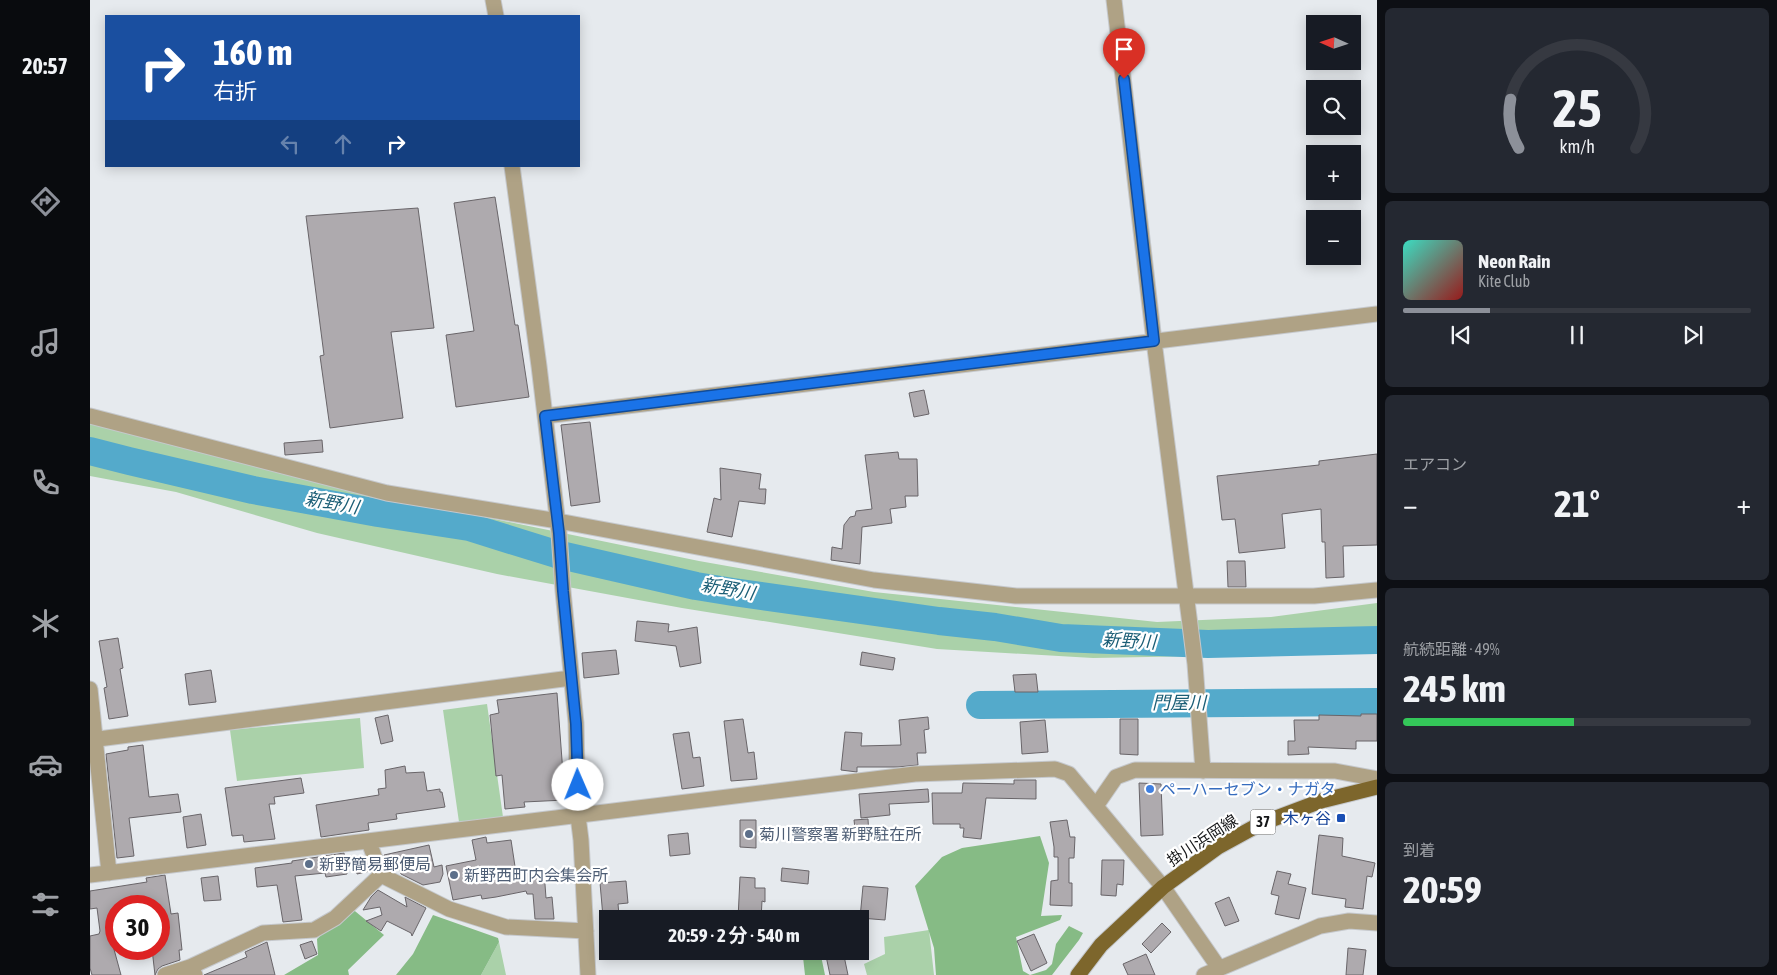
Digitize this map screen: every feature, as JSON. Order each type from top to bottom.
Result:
[{"type":"main road","name":"掛川浜岡線","points":[[1078,975],[1101,945],[1164,887],[1218,847],[1260,824],[1321,801],[1377,787]]},
{"type":"street","points":[[493,0],[496,15]]},
{"type":"street","points":[[1114,0],[1154,341],[1186,599],[1196,664],[1203,771]]},
{"type":"street","points":[[512,167],[558,527],[576,724],[578,816],[588,975]]},
{"type":"street","points":[[545,416],[1377,314]]},
{"type":"street","points":[[90,416],[387,493],[558,527],[874,580],[1016,596],[1186,599],[1314,596],[1377,590]]},
{"type":"street","points":[[93,740],[571,678]]},
{"type":"street","points":[[90,690],[93,740],[109,873]]},
{"type":"street","points":[[90,875],[915,774],[1055,769],[1069,774],[1164,887],[1218,968]]},
{"type":"street","points":[[1096,806],[1116,777],[1135,770],[1336,771],[1377,779]]},
{"type":"street","points":[[369,842],[382,874],[449,909],[506,927],[586,932]]},
{"type":"street","points":[[165,975],[192,971],[263,934],[314,930],[334,918],[382,874]]},
{"type":"street","points":[[1204,975],[1320,926],[1349,921],[1377,923]]},
{"type":"green space","points":[[90,422],[455,511],[699,561],[874,592],[1157,622],[1271,617],[1377,603],[1377,653],[1093,658],[937,649],[682,608],[497,574],[317,533],[176,492],[90,476]]},
{"type":"green space","points":[[487,704],[503,817],[459,822],[443,710]]},
{"type":"green space","points":[[360,718],[364,768],[237,781],[230,730]]},
{"type":"green space","points":[[1040,836],[1049,863],[1041,916],[1062,915],[1060,920],[1016,937],[1023,971],[1030,975],[936,975],[934,948],[915,886],[942,857],[962,848]]},
{"type":"green space","points":[[350,907],[384,935],[348,970],[349,975],[284,975],[318,955],[317,939]]},
{"type":"green space","points":[[433,915],[498,938],[499,942],[481,975],[396,975],[413,954]]},
{"type":"green space","points":[[1069,926],[1083,933],[1052,975],[1030,975],[1046,970],[1052,964],[1056,944]]},
{"type":"green space","points":[[929,930],[934,975],[867,975],[864,964],[885,954],[884,937]]},
{"type":"green space","points":[[499,942],[506,975],[481,975]]},
{"type":"green space","points":[[803,960],[822,960],[825,975],[805,975]]},
{"type":"building","points":[[495,197],[515,325],[518,325],[529,397],[456,407],[446,335],[474,331],[454,203]]},
{"type":"building","points":[[418,208],[434,328],[391,332],[403,418],[330,428],[320,356],[324,355],[306,216]]},
{"type":"building","points":[[924,390],[929,414],[914,417],[909,393]]},
{"type":"building","points":[[590,422],[600,502],[571,506],[561,425]]},
{"type":"building","points":[[322,440],[323,452],[285,455],[284,443]]},
{"type":"building","points":[[898,452],[899,459],[917,459],[918,496],[905,496],[906,507],[890,509],[892,523],[862,527],[860,564],[831,560],[832,547],[842,549],[844,525],[850,517],[855,516],[856,511],[872,509],[865,455]]},
{"type":"building","points":[[1377,454],[1377,545],[1343,546],[1344,577],[1326,578],[1325,542],[1322,542],[1321,509],[1282,514],[1285,548],[1239,553],[1235,519],[1222,520],[1217,476],[1319,465],[1319,461]]},
{"type":"building","points":[[720,468],[761,474],[759,489],[766,489],[765,504],[739,501],[732,537],[707,532],[714,498],[721,500]]},
{"type":"building","points":[[1227,561],[1245,561],[1246,587],[1228,587]]},
{"type":"building","points":[[637,621],[669,624],[668,632],[697,627],[701,663],[680,667],[676,646],[635,641]]},
{"type":"building","points":[[118,638],[123,668],[120,669],[128,716],[109,719],[104,688],[107,687],[99,641]]},
{"type":"building","points":[[616,650],[619,674],[584,678],[582,653]]},
{"type":"building","points":[[862,652],[895,658],[893,670],[860,665]]},
{"type":"building","points":[[211,670],[216,702],[189,705],[185,674]]},
{"type":"building","points":[[1036,674],[1038,692],[1015,692],[1013,675]]},
{"type":"building","points":[[557,693],[565,800],[524,802],[525,807],[505,809],[502,775],[496,776],[490,715],[499,713],[497,700]]},
{"type":"building","points":[[1361,714],[1377,714],[1377,741],[1356,741],[1356,749],[1308,747],[1309,754],[1288,755],[1288,741],[1295,741],[1294,720],[1319,720],[1319,715],[1361,716]]},
{"type":"building","points":[[388,715],[393,741],[381,744],[375,718]]},
{"type":"building","points":[[928,717],[929,729],[924,730],[926,753],[917,753],[918,765],[857,767],[857,772],[841,770],[845,732],[862,733],[861,746],[901,745],[899,720]]},
{"type":"building","points":[[743,719],[748,753],[754,752],[757,779],[731,781],[724,721]]},
{"type":"building","points":[[1120,719],[1138,719],[1138,755],[1120,754]]},
{"type":"building","points":[[1045,720],[1048,752],[1022,754],[1020,722]]},
{"type":"building","points":[[689,732],[693,758],[700,757],[704,786],[682,789],[673,734]]},
{"type":"building","points":[[143,745],[149,797],[178,794],[181,812],[129,818],[134,856],[117,858],[106,754],[128,750],[128,747]]},
{"type":"building","points":[[405,766],[406,773],[424,772],[427,791],[440,789],[445,807],[396,814],[397,819],[368,823],[369,830],[321,837],[316,805],[379,795],[378,789],[386,788],[385,770]]},
{"type":"building","points":[[301,778],[304,793],[274,797],[275,804],[269,804],[275,839],[244,842],[243,835],[232,836],[225,788]]},
{"type":"building","points":[[1014,780],[1036,780],[1036,799],[986,798],[981,839],[963,837],[964,828],[960,828],[960,824],[933,824],[932,793],[962,793],[963,783],[1014,784]]},
{"type":"building","points":[[1139,783],[1161,784],[1163,835],[1141,836]]},
{"type":"building","points":[[928,789],[929,802],[889,804],[890,815],[861,818],[859,794]]},
{"type":"building","points":[[201,814],[206,845],[187,848],[183,817]]},
{"type":"building","points":[[868,819],[869,836],[856,837],[854,820]]},
{"type":"building","points":[[740,820],[756,820],[756,848],[740,847]]},
{"type":"building","points":[[1067,820],[1070,837],[1075,837],[1074,858],[1069,858],[1069,883],[1072,883],[1072,906],[1050,905],[1051,881],[1058,880],[1058,857],[1054,857],[1050,822]]},
{"type":"building","points":[[688,833],[690,854],[670,856],[668,835]]},
{"type":"building","points":[[1319,835],[1343,838],[1342,856],[1375,863],[1372,877],[1367,876],[1363,909],[1345,907],[1346,899],[1312,894]]},
{"type":"building","points":[[486,837],[487,843],[511,840],[516,873],[544,871],[546,898],[552,897],[554,919],[535,919],[533,894],[527,894],[526,891],[482,899],[481,895],[453,900],[446,866],[476,860],[472,840]]},
{"type":"building","points":[[429,845],[434,867],[442,865],[443,874],[440,882],[423,885],[401,874],[399,866],[388,868],[384,855]]},
{"type":"building","points":[[344,853],[347,874],[326,877],[325,873],[295,876],[302,920],[283,922],[277,885],[257,887],[255,868]]},
{"type":"building","points":[[366,860],[370,871],[357,874],[356,861]]},
{"type":"building","points":[[1102,860],[1124,860],[1123,885],[1117,884],[1116,896],[1101,895]]},
{"type":"building","points":[[782,868],[809,871],[808,884],[781,881]]},
{"type":"building","points":[[1277,871],[1291,874],[1288,884],[1306,888],[1299,919],[1275,914],[1279,896],[1271,894]]},
{"type":"building","points":[[165,875],[168,895],[105,895],[105,960],[117,960],[121,975],[92,975],[90,968],[90,936],[99,934],[100,931],[97,908],[90,909],[90,891],[147,882],[146,878]]},
{"type":"building","points":[[218,876],[221,900],[204,901],[201,878]]},
{"type":"building","points":[[740,877],[755,878],[755,888],[765,888],[765,902],[762,901],[762,910],[738,910]]},
{"type":"building","points":[[626,881],[628,903],[618,904],[619,910],[602,910],[600,883]]},
{"type":"building","points":[[863,886],[888,888],[885,920],[869,919],[869,910],[861,910]]},
{"type":"building","points":[[378,890],[407,907],[405,897],[426,908],[412,936],[411,933],[387,921],[381,931],[366,921],[382,915],[380,907],[363,910]]},
{"type":"building","points":[[1229,897],[1239,921],[1225,926],[1215,903]]},
{"type":"building","points":[[170,908],[171,914],[178,913],[182,950],[179,950],[180,960],[162,966],[155,975],[153,960],[170,960]]},
{"type":"building","points":[[1162,923],[1171,932],[1151,953],[1142,944]]},
{"type":"building","points":[[1034,934],[1047,963],[1031,971],[1017,941]]},
{"type":"building","points":[[312,941],[317,954],[305,959],[300,945]]},
{"type":"building","points":[[267,942],[275,975],[204,975],[247,957],[245,952]]},
{"type":"building","points":[[1348,948],[1366,950],[1363,975],[1346,975]]},
{"type":"building","points":[[1146,954],[1155,975],[1128,975],[1123,964]]},
{"type":"building","points":[[827,960],[845,960],[848,975],[830,975]]},
{"type":"waterway","name":"新野川","points":[[90,451],[253,490],[378,513],[469,527],[556,554],[696,586],[733,592],[995,627],[1061,638],[1208,644],[1377,640]]},
{"type":"waterway","name":"門屋川","points":[[980,705],[1377,702]]},
{"type":"place","name":"ペーハーセブン・ナガタ","points":[[1150,789]]},
{"type":"place","name":"木ヶ谷","points":[[1341,818]]},
{"type":"place","name":"菊川警察署 新野駐在所","points":[[749,834]]},
{"type":"place","name":"新野簡易郵便局","points":[[309,864]]},
{"type":"place","name":"新野西町内会集会所","points":[[454,875]]},
{"type":"route","points":[[578,785],[576,724],[559,533],[545,416],[1154,341],[1124,79]]}]
